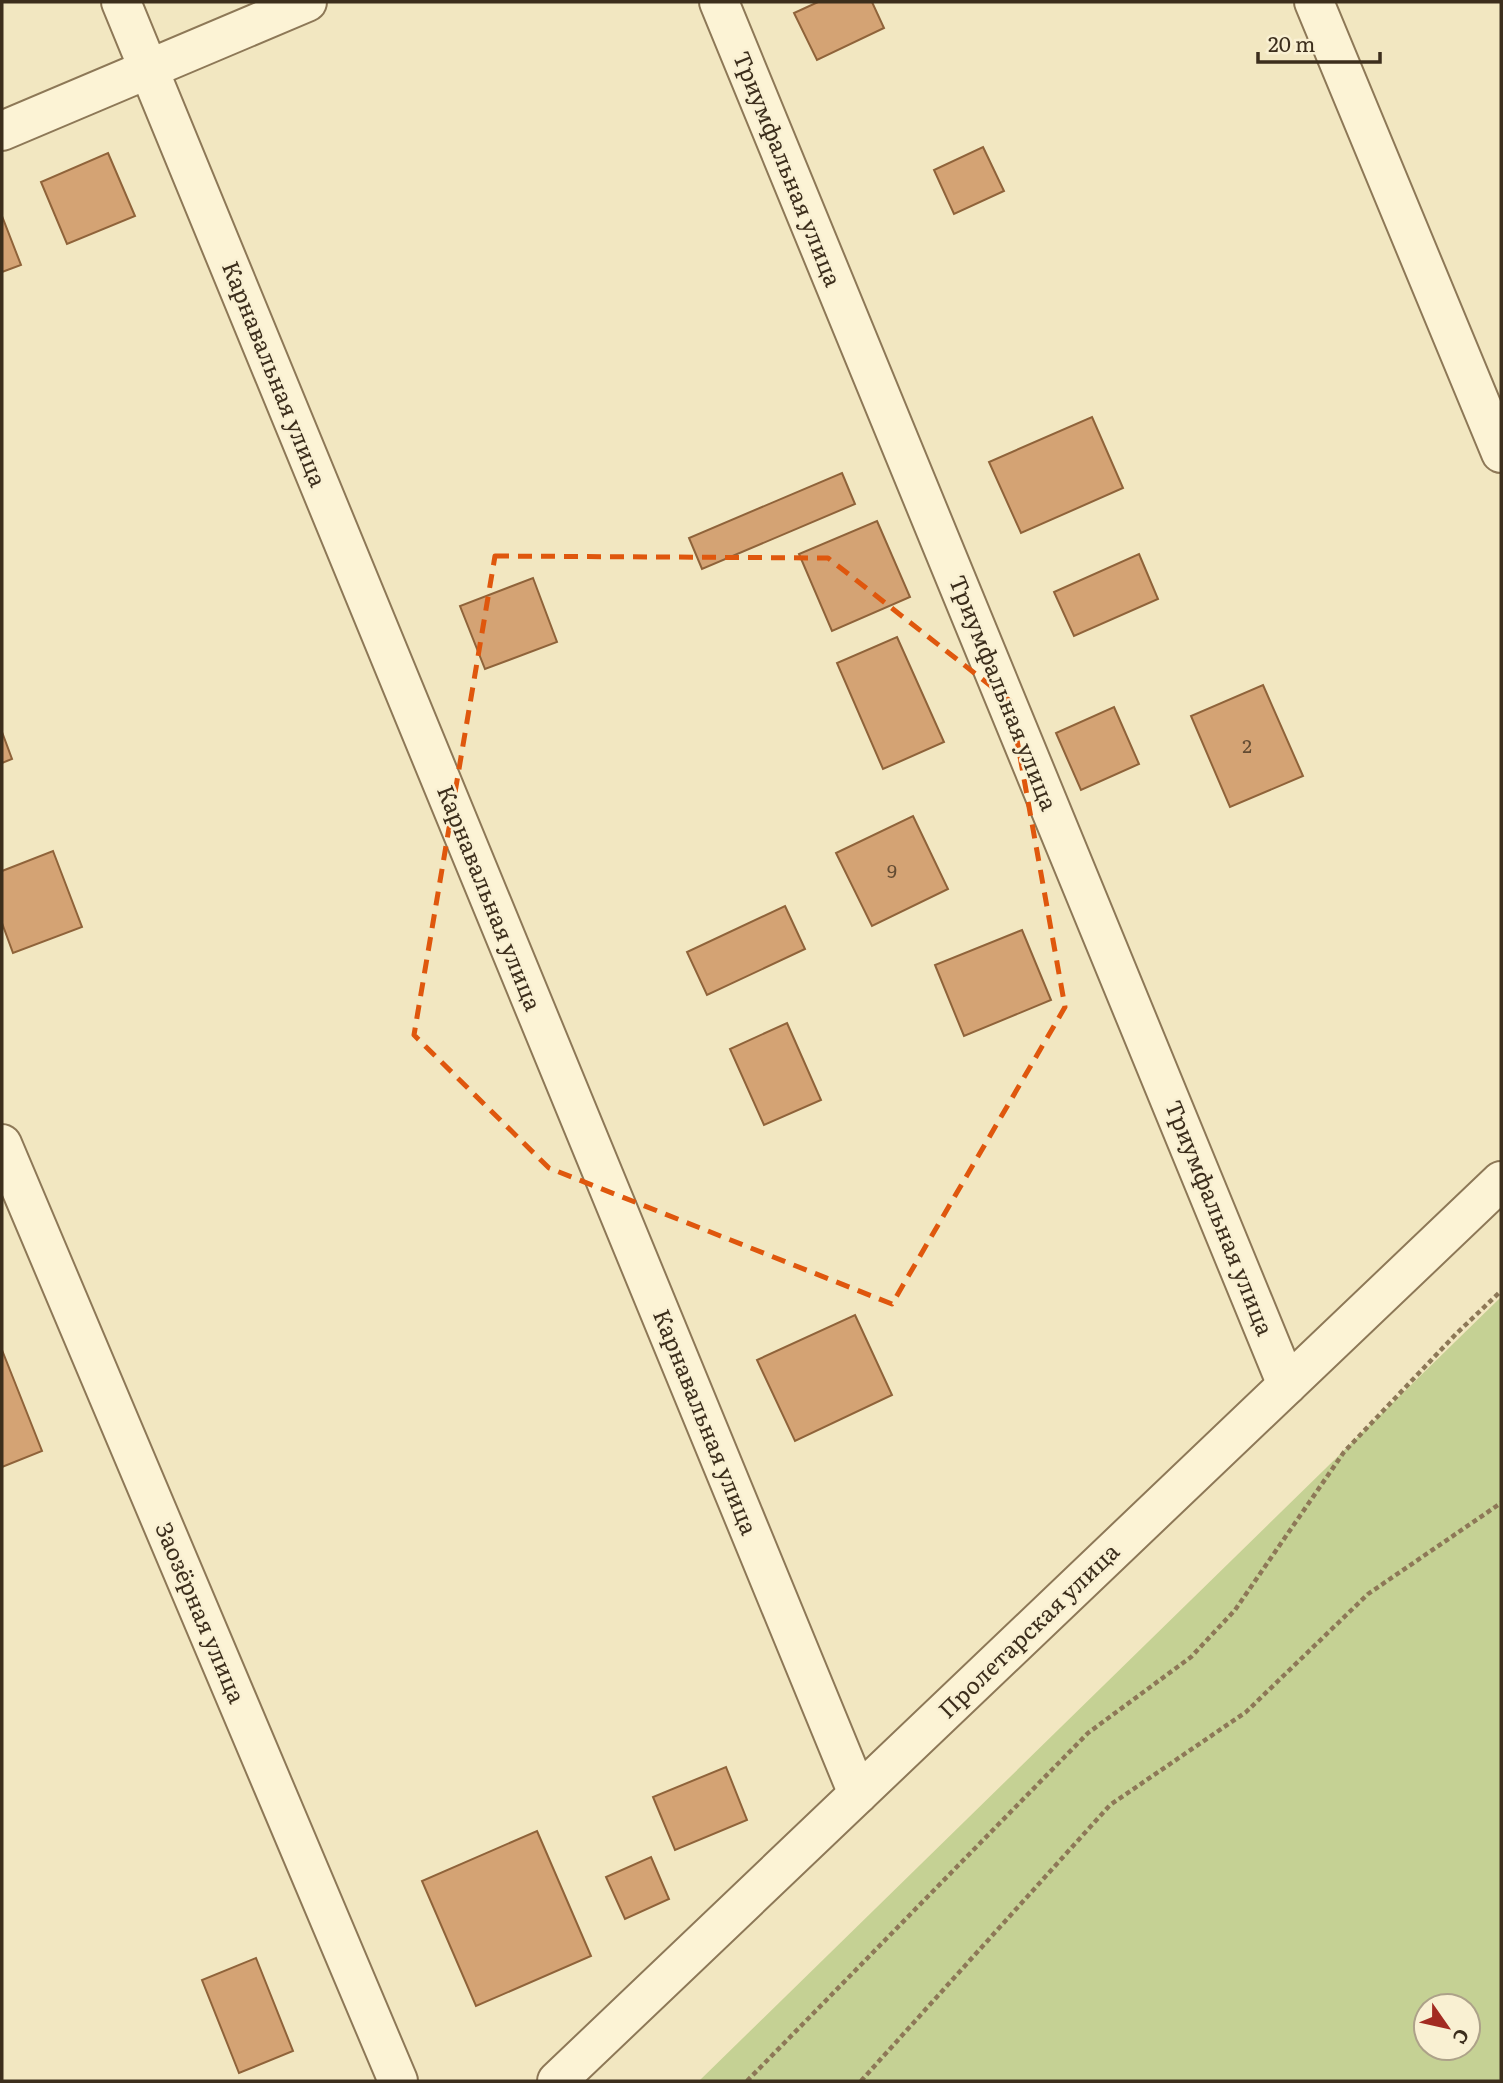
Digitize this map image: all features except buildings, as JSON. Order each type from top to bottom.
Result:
[{"type":"street","name":"Карнавальная улица","points":[[121,2],[858,1794]]},
{"type":"street","points":[[2,131],[307,2]]},
{"type":"street","name":"Триумфальная улица","points":[[719,2],[1287,1385]]},
{"type":"street","points":[[1314,2],[1501,453]]},
{"type":"street","name":"Заозёрная улица","points":[[2,1144],[398,2081]]},
{"type":"street","name":"Пролетарская улица","points":[[557,2081],[1501,1181]]},
{"type":"path","points":[[747,2081],[1088,1733],[1191,1657],[1235,1610],[1344,1452],[1455,1334],[1501,1291]]},
{"type":"path","points":[[861,2081],[1110,1805],[1246,1712],[1368,1594],[1501,1503]]},
{"type":"highlighted area","points":[[495,556],[828,558],[1010,701],[1065,1007],[892,1304],[549,1168],[414,1035]]},
{"type":"green space","points":[[1501,1297],[1501,2081],[699,2081]]}]
